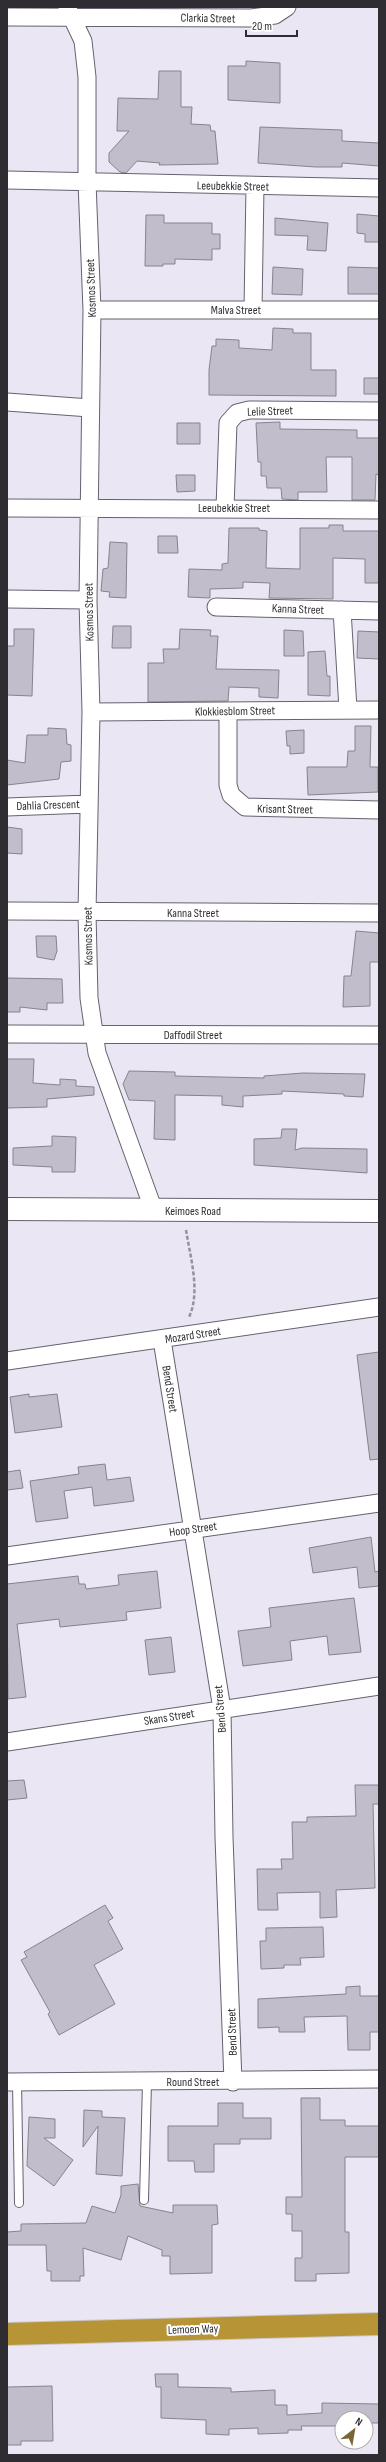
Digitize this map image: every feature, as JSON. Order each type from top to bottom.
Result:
[{"type":"highway","name":"Lemoen Way","points":[[7,2334],[379,2324]]},
{"type":"street","name":"Clarkia Street","points":[[7,17],[69,12],[251,18],[275,15],[287,7]]},
{"type":"street","name":"Kosmos Street","points":[[69,12],[83,41],[86,56],[87,182],[92,310],[88,600],[91,712],[87,913],[89,998],[93,1034],[109,1088],[154,1210]]},
{"type":"street","name":"Leeubekkie Street","points":[[7,180],[379,188]]},
{"type":"street","points":[[253,310],[254,186]]},
{"type":"street","name":"Malva Street","points":[[92,310],[379,310]]},
{"type":"street","points":[[7,402],[90,408]]},
{"type":"street","name":"Lelie Street","points":[[225,508],[228,423],[237,413],[249,410],[379,411]]},
{"type":"street","name":"Leeubekkie Street","points":[[7,508],[379,510]]},
{"type":"street","points":[[7,599],[88,600]]},
{"type":"street","name":"Kanna Street","points":[[216,607],[379,611]]},
{"type":"street","points":[[342,610],[348,709]]},
{"type":"street","name":"Klokkiesblom Street","points":[[91,712],[228,712],[348,709],[379,710]]},
{"type":"street","name":"Krisant Street","points":[[228,712],[228,784],[231,795],[238,803],[245,807],[267,809],[379,810]]},
{"type":"street","name":"Dahlia Crescent","points":[[7,807],[89,804]]},
{"type":"street","name":"Kanna Street","points":[[7,911],[87,913],[379,913]]},
{"type":"street","name":"Daffodil Street","points":[[7,1034],[379,1035]]},
{"type":"street","name":"Keimoes Road","points":[[7,1209],[379,1211]]},
{"type":"street","name":"Mozard Street","points":[[7,1361],[169,1339],[379,1306]]},
{"type":"street","name":"Bend Street","points":[[169,1339],[193,1528],[222,1709],[224,1837],[234,2082]]},
{"type":"street","name":"Hoop Street","points":[[7,1556],[193,1528],[379,1503]]},
{"type":"street","name":"Skans Street","points":[[7,1742],[379,1686]]},
{"type":"street","name":"Round Street","points":[[12,2082],[234,2082],[379,2079]]},
{"type":"lane","points":[[12,2082],[19,2203]]},
{"type":"lane","points":[[144,2200],[147,2082]]},
{"type":"path","points":[[169,1339],[188,1319],[194,1303],[193,1274],[183,1211]]},
{"type":"building","points":[[246,61],[280,63],[280,103],[228,100],[228,66],[246,66]]},
{"type":"building","points":[[159,71],[181,71],[181,107],[192,107],[191,124],[210,125],[211,131],[215,131],[218,164],[159,165],[160,163],[137,161],[126,173],[120,172],[109,162],[109,153],[129,131],[117,131],[118,98],[158,99]]},
{"type":"building","points":[[260,127],[342,130],[342,141],[379,143],[379,166],[342,163],[342,167],[316,167],[258,163]]},
{"type":"building","points":[[357,214],[379,216],[379,242],[365,242],[365,234],[357,233]]},
{"type":"building","points":[[146,215],[164,215],[164,223],[212,223],[212,234],[220,234],[220,249],[212,249],[212,260],[175,259],[175,264],[145,266]]},
{"type":"building","points":[[275,218],[328,223],[326,251],[307,250],[308,236],[275,235]]},
{"type":"building","points":[[273,267],[303,269],[302,295],[272,294]]},
{"type":"building","points":[[348,267],[379,268],[379,294],[348,294]]},
{"type":"building","points":[[273,328],[293,329],[293,333],[311,333],[311,370],[336,370],[336,396],[209,395],[209,370],[212,346],[216,346],[216,339],[239,340],[239,348],[272,350]]},
{"type":"building","points":[[364,378],[379,378],[379,394],[364,394]]},
{"type":"building","points":[[280,422],[280,429],[357,430],[357,438],[379,438],[379,475],[376,474],[375,500],[352,500],[352,457],[326,457],[327,492],[298,492],[298,500],[282,499],[281,488],[267,488],[266,476],[261,476],[261,462],[258,462],[256,423]]},
{"type":"building","points":[[177,423],[200,423],[200,444],[177,444]]},
{"type":"building","points":[[176,475],[195,475],[195,491],[177,492]]},
{"type":"building","points":[[329,525],[343,525],[343,531],[379,531],[379,583],[365,583],[365,559],[333,558],[333,599],[269,598],[270,583],[243,582],[243,588],[210,589],[210,598],[188,597],[189,569],[222,570],[222,564],[228,563],[229,528],[259,528],[259,530],[267,531],[266,568],[300,569],[300,528],[329,528]]},
{"type":"building","points":[[158,536],[177,536],[178,553],[158,553]]},
{"type":"building","points":[[110,542],[127,543],[126,598],[109,597],[110,592],[101,591],[103,569],[108,568]]},
{"type":"building","points":[[113,626],[131,626],[131,648],[112,648]]},
{"type":"building","points":[[14,629],[34,629],[32,696],[7,695],[7,646],[14,646]]},
{"type":"building","points":[[180,629],[211,630],[210,636],[218,636],[216,669],[279,670],[278,698],[259,697],[259,688],[229,687],[228,701],[148,702],[148,663],[164,663],[163,649],[179,649]]},
{"type":"building","points":[[284,630],[303,631],[304,656],[284,656]]},
{"type":"building","points":[[358,631],[379,632],[379,659],[357,658]]},
{"type":"building","points":[[325,651],[327,676],[330,676],[330,696],[308,695],[308,652]]},
{"type":"building","points":[[355,726],[371,726],[370,767],[378,767],[378,792],[308,795],[307,767],[347,767],[348,751],[355,751]]},
{"type":"building","points":[[48,728],[66,729],[67,744],[71,745],[71,761],[61,762],[59,779],[7,785],[7,760],[25,763],[27,735],[48,735]]},
{"type":"building","points":[[304,730],[304,753],[290,754],[290,746],[287,746],[286,731]]},
{"type":"building","points":[[7,827],[22,829],[22,854],[7,853]]},
{"type":"building","points":[[356,931],[379,933],[379,962],[370,962],[370,1006],[343,1007],[344,976],[351,976]]},
{"type":"building","points":[[36,936],[56,936],[57,951],[54,960],[37,957]]},
{"type":"building","points":[[7,978],[62,979],[63,1003],[47,1003],[47,1010],[20,1007],[20,1012],[7,1012]]},
{"type":"building","points":[[7,1059],[34,1059],[33,1083],[60,1085],[60,1079],[76,1080],[76,1086],[94,1087],[94,1095],[47,1099],[47,1107],[7,1108]]},
{"type":"building","points":[[129,1071],[175,1072],[175,1076],[264,1078],[264,1076],[303,1073],[365,1074],[363,1097],[344,1096],[344,1094],[282,1091],[282,1094],[243,1096],[243,1107],[222,1105],[222,1096],[175,1095],[175,1140],[154,1139],[155,1101],[129,1100],[123,1084]]},
{"type":"building","points":[[282,1129],[297,1129],[295,1150],[302,1148],[367,1149],[367,1173],[254,1165],[254,1139],[281,1138]]},
{"type":"building","points":[[52,1136],[76,1137],[75,1172],[52,1172],[52,1167],[13,1165],[13,1148],[52,1146]]},
{"type":"building","points":[[379,1352],[379,1459],[370,1460],[357,1355]]},
{"type":"building","points":[[29,1394],[29,1397],[57,1394],[62,1427],[15,1433],[10,1397]]},
{"type":"building","points":[[105,1464],[107,1480],[130,1477],[134,1501],[94,1506],[92,1487],[64,1491],[68,1518],[36,1522],[30,1481],[79,1474],[78,1467]]},
{"type":"building","points":[[20,1470],[23,1488],[7,1490],[7,1472]]},
{"type":"building","points":[[371,1537],[375,1572],[379,1571],[379,1586],[359,1588],[357,1567],[313,1573],[309,1548]]},
{"type":"building","points":[[157,1571],[161,1608],[126,1612],[127,1620],[60,1627],[59,1619],[17,1624],[26,1697],[8,1699],[7,1584],[78,1576],[79,1584],[85,1584],[86,1589],[119,1585],[118,1575]]},
{"type":"building","points":[[354,1598],[361,1652],[329,1655],[327,1636],[290,1641],[292,1660],[243,1666],[238,1631],[271,1627],[269,1608]]},
{"type":"building","points":[[171,1637],[175,1672],[149,1675],[145,1640]]},
{"type":"building","points":[[24,1780],[27,1798],[7,1800],[7,1781]]},
{"type":"building","points":[[355,1785],[379,1785],[379,1804],[373,1804],[375,1888],[336,1890],[337,1917],[320,1918],[320,1892],[277,1893],[278,1910],[258,1910],[257,1869],[282,1869],[281,1859],[293,1859],[292,1822],[307,1822],[307,1817],[356,1816]]},
{"type":"building","points":[[105,1905],[113,1918],[108,1921],[123,1949],[94,1965],[115,2004],[59,2035],[48,2014],[50,2012],[21,1960],[27,1957],[24,1952]]},
{"type":"building","points":[[323,1927],[324,1957],[300,1958],[301,1965],[284,1965],[284,1968],[261,1969],[260,1941],[266,1941],[266,1928]]},
{"type":"building","points":[[360,1986],[360,1996],[379,1996],[379,2032],[370,2032],[370,2050],[348,2050],[347,2016],[304,2017],[305,2032],[279,2032],[279,2027],[258,2028],[258,1999],[346,1994],[346,1987]]},
{"type":"building","points":[[301,2098],[320,2098],[320,2120],[345,2120],[345,2126],[379,2126],[379,2157],[345,2157],[345,2232],[349,2232],[349,2273],[316,2274],[316,2281],[295,2281],[295,2258],[302,2258],[302,2231],[292,2231],[292,2214],[286,2214],[286,2197],[302,2197]]},
{"type":"building","points":[[218,2103],[243,2103],[243,2118],[271,2118],[271,2139],[240,2139],[240,2144],[214,2144],[214,2172],[195,2172],[194,2161],[168,2161],[168,2126],[218,2126]]},
{"type":"building","points":[[84,2110],[102,2111],[102,2117],[125,2118],[122,2176],[96,2174],[98,2126],[83,2147]]},
{"type":"building","points":[[29,2117],[55,2119],[55,2138],[44,2138],[73,2160],[54,2186],[27,2166]]},
{"type":"building","points":[[138,2184],[140,2206],[173,2213],[173,2205],[217,2205],[218,2224],[212,2225],[212,2273],[170,2274],[170,2256],[162,2256],[162,2250],[128,2236],[121,2260],[83,2248],[84,2276],[80,2276],[80,2281],[51,2281],[51,2271],[47,2271],[46,2245],[7,2245],[7,2232],[21,2231],[21,2224],[86,2223],[92,2206],[115,2213],[121,2195],[121,2186]]},
{"type":"building","points":[[155,2374],[178,2374],[178,2387],[231,2388],[231,2392],[275,2390],[275,2405],[287,2405],[287,2415],[322,2413],[322,2403],[379,2404],[379,2423],[374,2423],[374,2410],[334,2410],[334,2426],[301,2426],[302,2430],[288,2430],[288,2433],[258,2434],[258,2428],[229,2429],[229,2435],[206,2434],[206,2420],[161,2418],[161,2387],[156,2387]]},
{"type":"building","points":[[52,2386],[53,2441],[21,2441],[21,2445],[7,2445],[7,2387]]}]
